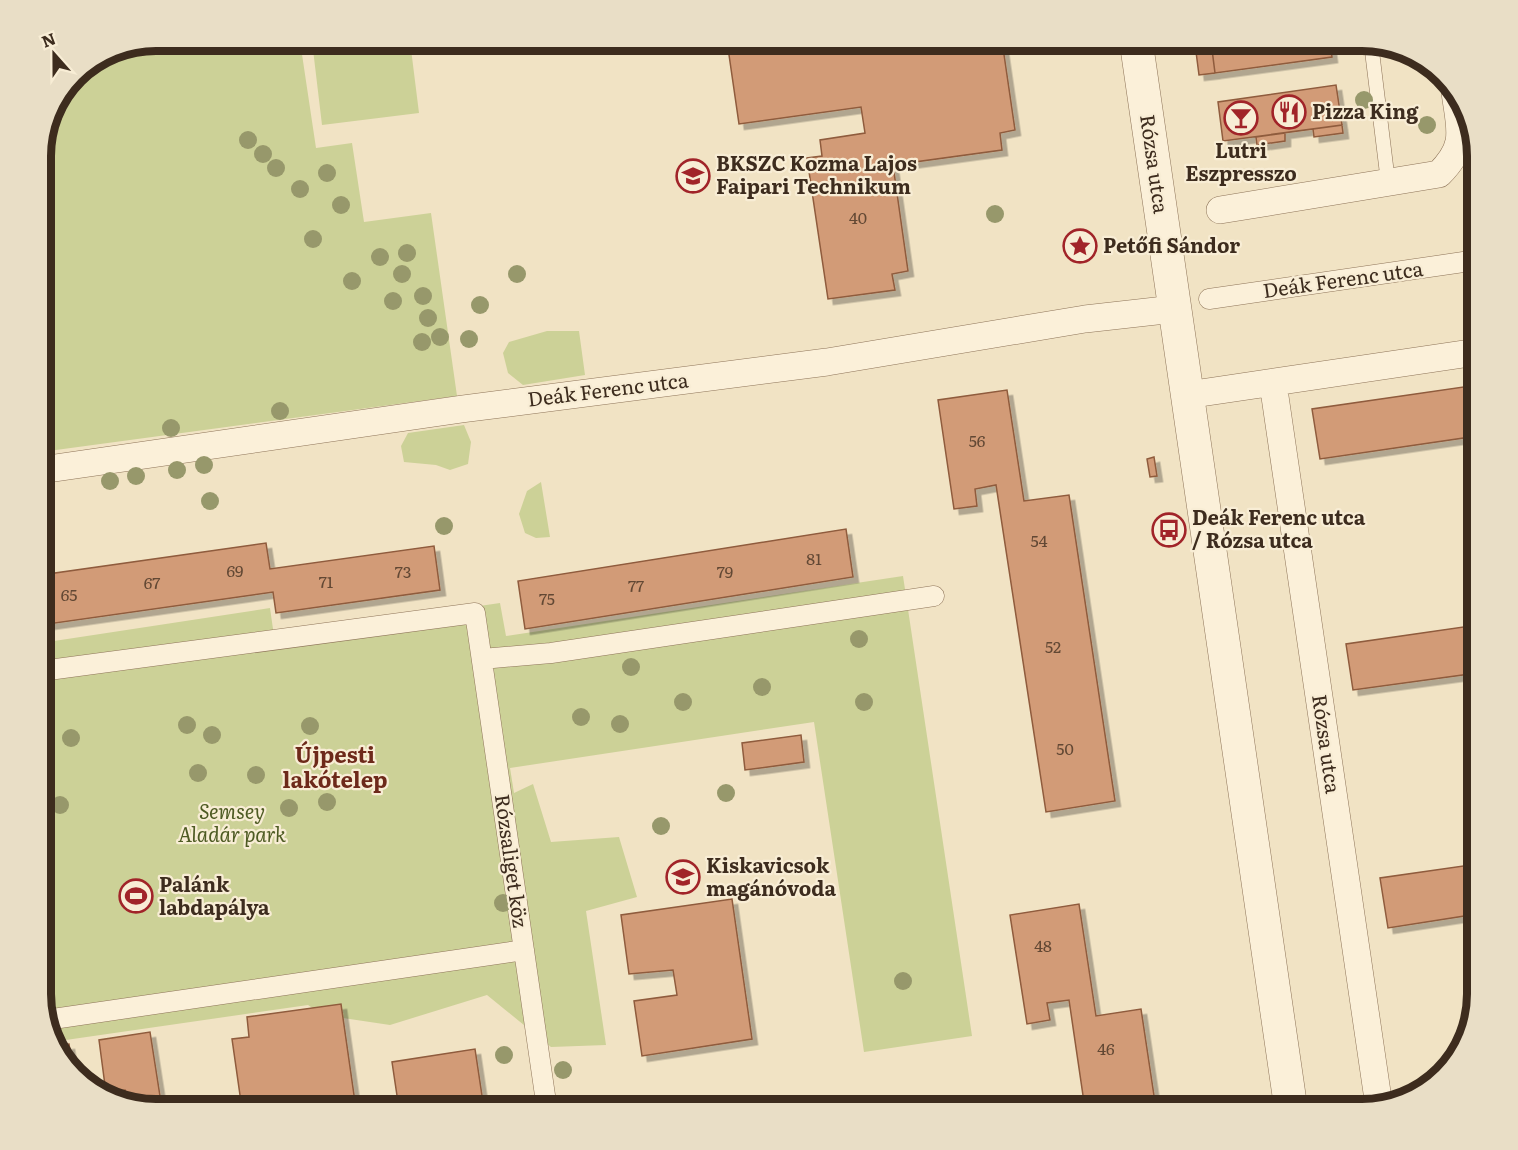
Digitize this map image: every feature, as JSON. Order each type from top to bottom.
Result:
[{"type":"street","name":"Rózsa utca","points":[[1138,51],[1289,1099]]},
{"type":"street","points":[[1220,210],[1439,174],[1455,158],[1461,138],[1458,115]]},
{"type":"street","name":"Deák Ferenc utca","points":[[1209,299],[1467,262]]},
{"type":"street","name":"Deák Ferenc utca","points":[[51,469],[462,409],[827,362],[1085,319],[1174,309]]},
{"type":"street","points":[[1187,395],[1467,354]]},
{"type":"street","name":"Rózsa utca","points":[[1272,383],[1378,1098]]},
{"type":"street","points":[[482,659],[551,653],[934,596]]},
{"type":"street","name":"Rózsaliget köz","points":[[51,670],[475,613],[545,1099]]},
{"type":"street","points":[[55,1019],[524,950]]},
{"type":"lane","points":[[1372,52],[1388,182]]},
{"type":"green space","points":[[156,51],[301,51],[316,148],[352,143],[364,222],[431,213],[457,396],[51,451],[51,149],[62,109],[73,92],[98,69],[116,59],[135,53]]},
{"type":"green space","points":[[313,51],[411,51],[419,113],[322,125]]},
{"type":"green space","points":[[547,331],[579,331],[585,375],[523,385],[508,373],[503,353],[509,342]]},
{"type":"green space","points":[[464,425],[471,442],[468,464],[450,470],[436,465],[404,462],[401,446],[408,433]]},
{"type":"green space","points":[[541,482],[550,537],[536,538],[525,533],[519,514],[527,491]]},
{"type":"green space","name":"Semsey Aladár park","points":[[903,576],[972,1036],[864,1052],[814,722],[510,768],[514,793],[533,784],[551,842],[619,837],[637,897],[586,911],[606,1045],[551,1047],[487,995],[390,1025],[323,1015],[308,1005],[62,1041],[51,1001],[51,641],[270,608],[274,636],[500,603],[506,636]]},
{"type":"building","points":[[728,51],[1003,51],[1015,130],[1000,133],[1002,150],[893,165],[908,271],[892,274],[895,290],[828,299],[807,158],[822,156],[820,140],[865,133],[861,107],[739,124]]},
{"type":"building","points":[[1196,51],[1212,51],[1215,73],[1199,75]]},
{"type":"building","points":[[1212,51],[1331,51],[1332,57],[1215,73]]},
{"type":"building","points":[[1336,85],[1342,125],[1223,141],[1218,102]]},
{"type":"building","points":[[1342,125],[1343,133],[1314,137],[1313,129]]},
{"type":"building","points":[[1285,133],[1285,141],[1257,145],[1256,137]]},
{"type":"building","points":[[1467,386],[1467,437],[1320,459],[1312,409]]},
{"type":"building","points":[[1007,390],[1024,501],[1069,495],[1115,801],[1046,812],[996,485],[975,489],[977,506],[954,509],[938,400]]},
{"type":"building","points":[[1154,457],[1157,476],[1150,477],[1147,459]]},
{"type":"building","points":[[846,529],[853,577],[525,629],[518,581]]},
{"type":"building","points":[[266,543],[270,569],[434,546],[440,590],[276,613],[273,592],[51,624],[51,574]]},
{"type":"building","points":[[1467,626],[1467,674],[1353,690],[1346,644]]},
{"type":"building","points":[[801,735],[804,762],[745,770],[742,743]]},
{"type":"building","points":[[1467,865],[1467,916],[1388,928],[1380,878]]},
{"type":"building","points":[[732,899],[752,1039],[642,1056],[634,1001],[677,995],[673,970],[629,974],[621,915]]},
{"type":"building","points":[[1079,904],[1096,1016],[1141,1009],[1154,1099],[1084,1099],[1069,1000],[1047,1003],[1050,1020],[1027,1024],[1010,915]]},
{"type":"building","points":[[341,1004],[355,1099],[241,1099],[232,1039],[249,1037],[247,1017]]},
{"type":"building","points":[[150,1032],[160,1099],[142,1098],[125,1094],[125,1090],[118,1091],[105,1086],[99,1040]]},
{"type":"building","points":[[69,1044],[71,1054],[69,1052],[64,1045]]},
{"type":"building","points":[[475,1049],[482,1099],[398,1099],[392,1062]]},
{"type":"place","name":"Pizza King","points":[[1289,112]]},
{"type":"place","name":"Lutri Eszpresszo","points":[[1241,118]]},
{"type":"place","name":"BKSZC Kozma Lajos Faipari Technikum","points":[[693,176]]},
{"type":"place","name":"Petőfi Sándor","points":[[1080,246]]},
{"type":"place","name":"Deák Ferenc utca / Rózsa utca","points":[[1169,530]]},
{"type":"place","name":"Kiskavicsok magánóvoda","points":[[683,877]]},
{"type":"place","name":"Palánk labdapálya","points":[[136,896]]},
{"type":"district","name":"Újpesti lakótelep","points":[[335,768]]}]
